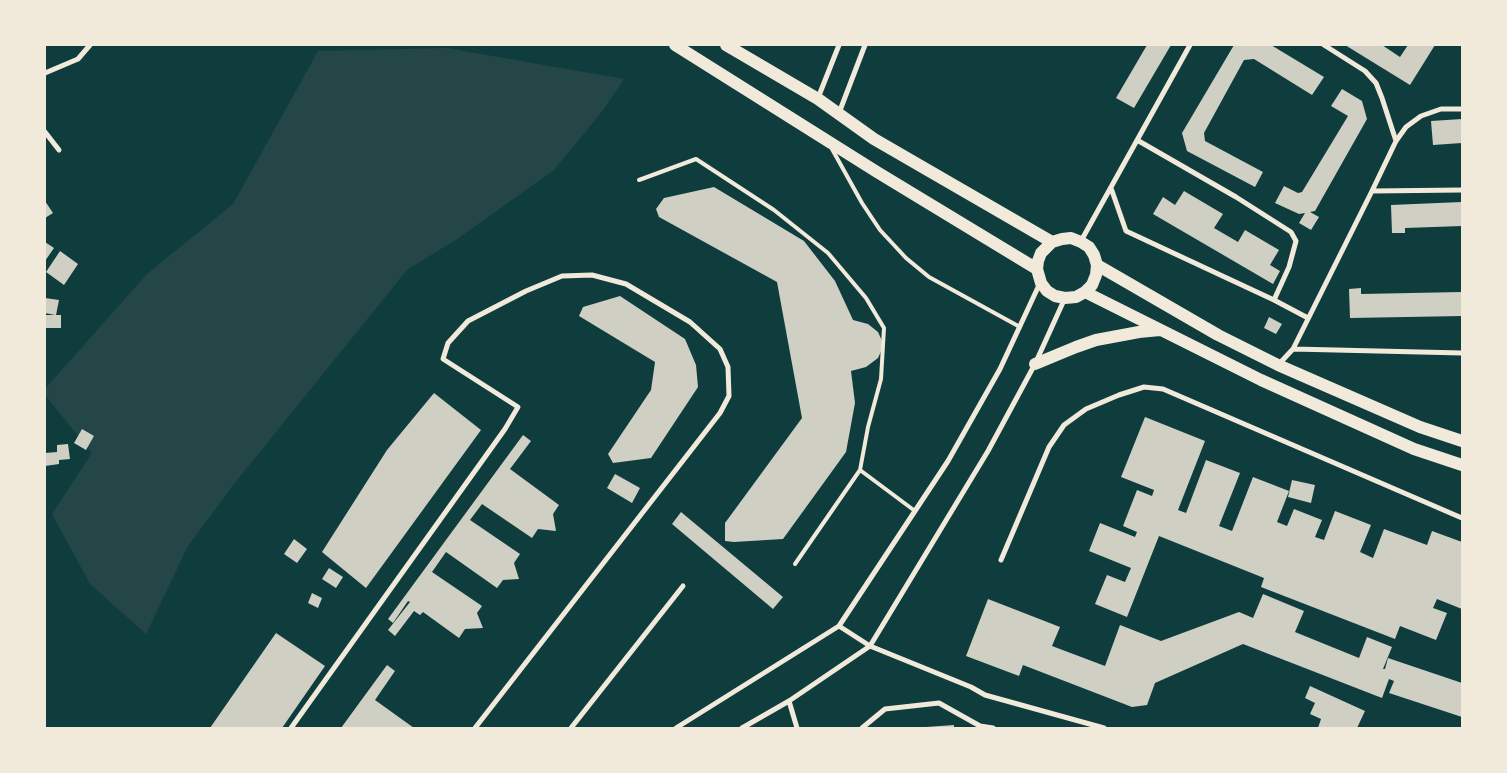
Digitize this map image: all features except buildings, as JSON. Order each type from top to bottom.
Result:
[{"type":"main road","points":[[675,45],[1037,269]]},
{"type":"main road","points":[[726,45],[818,99],[874,138],[1052,242]]},
{"type":"main road","points":[[1071,238],[1080,242],[1088,247],[1094,255],[1097,264],[1094,280],[1085,292],[1076,297],[1065,298],[1055,296],[1047,291],[1041,283],[1037,269],[1041,253],[1052,242],[1062,239],[1071,238]]},
{"type":"main road","points":[[1097,264],[1218,335],[1278,365],[1420,427],[1462,441]]},
{"type":"main road","points":[[1085,292],[1262,380],[1414,449],[1462,465]]},
{"type":"main road","points":[[1036,364],[1069,349],[1096,340],[1161,330]]},
{"type":"street","points":[[45,73],[78,59],[90,45]]},
{"type":"street","points":[[818,99],[839,45]]},
{"type":"street","points":[[838,113],[865,45]]},
{"type":"street","points":[[1080,242],[1190,45]]},
{"type":"street","points":[[1324,45],[1365,71],[1376,83],[1396,141]]},
{"type":"street","points":[[1278,365],[1293,349],[1396,141],[1406,127],[1421,116],[1440,109],[1462,109]]},
{"type":"street","points":[[45,132],[59,150]]},
{"type":"street","points":[[1137,140],[1236,197],[1291,232],[1296,241],[1290,267],[1274,300]]},
{"type":"street","points":[[1111,188],[1126,231],[1274,300],[1308,318]]},
{"type":"street","points":[[1372,191],[1462,190]]},
{"type":"street","points":[[291,728],[505,429],[518,407],[444,359],[448,344],[468,321],[526,291],[562,276],[592,275],[626,284],[690,322],[720,349],[728,367],[729,396],[720,413],[475,728]]},
{"type":"street","points":[[676,728],[839,626],[948,461],[1000,368],[1041,283]]},
{"type":"street","points":[[742,728],[789,701],[870,646],[988,451],[1036,364],[1065,298]]},
{"type":"street","points":[[1293,349],[1462,353]]},
{"type":"street","points":[[1001,560],[1049,447],[1064,425],[1086,409],[1144,387],[1163,389],[1462,518]]},
{"type":"street","points":[[571,728],[683,586]]},
{"type":"street","points":[[839,626],[870,646],[971,687],[985,695],[1104,728]]},
{"type":"street","points":[[789,701],[797,728]]},
{"type":"street","points":[[862,728],[885,709],[938,703],[979,727],[993,728]]},
{"type":"lane","points":[[828,141],[862,203],[880,230],[906,258],[929,277],[1020,327]]},
{"type":"lane","points":[[639,180],[696,159],[774,210],[828,253],[866,298],[884,328],[882,379],[868,427],[860,470],[795,564]]},
{"type":"lane","points":[[860,470],[915,511]]},
{"type":"shaded area","points":[[447,48],[624,79],[604,109],[554,170],[457,239],[407,270],[234,484],[188,546],[146,634],[90,584],[52,514],[92,453],[45,395],[45,389],[147,274],[233,204],[318,51]]}]
